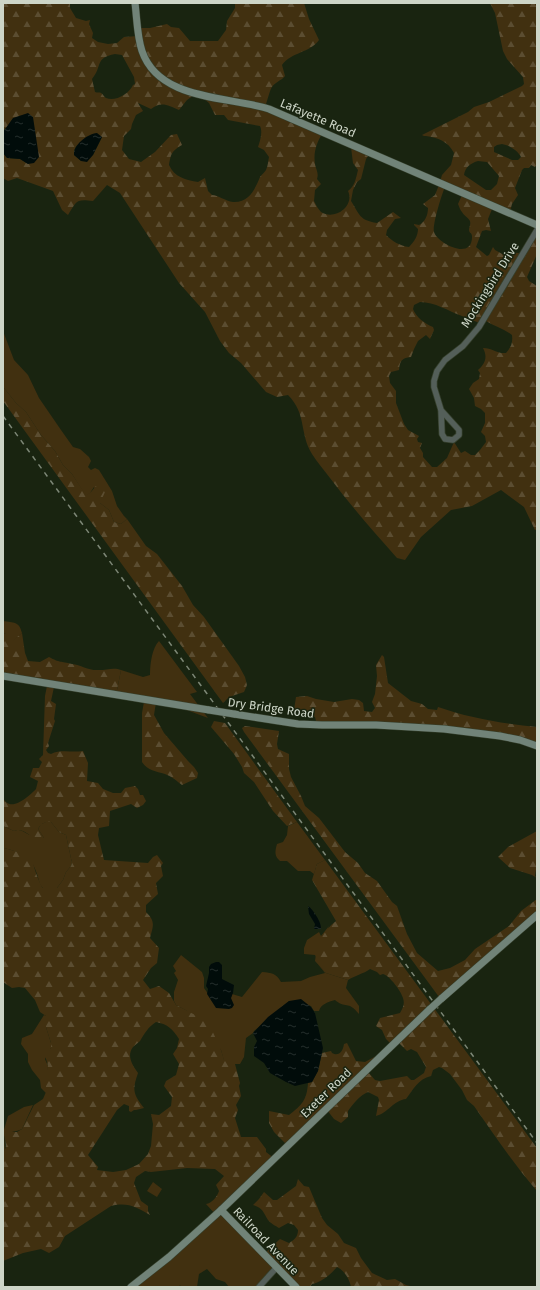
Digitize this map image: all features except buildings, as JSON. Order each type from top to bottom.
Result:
[{"type":"street","name":"Lafayette Road","points":[[135,3],[139,38],[145,59],[150,68],[169,83],[190,92],[257,105],[269,109],[537,225]]},
{"type":"street","name":"Mockingbird Drive","points":[[441,410],[458,427],[460,432],[456,439],[450,440],[444,436],[441,410],[434,387],[434,381],[445,360],[463,346],[479,328],[537,230]]},
{"type":"street","name":"Dry Bridge Road","points":[[3,676],[298,724],[322,726],[376,725],[444,729],[500,736],[520,740],[537,746]]},
{"type":"street","name":"Exeter Road","points":[[131,1287],[169,1257],[221,1210],[440,999],[537,915]]},
{"type":"street","name":"Railroad Avenue","points":[[221,1210],[296,1287]]},
{"type":"street","points":[[259,1287],[277,1268]]},
{"type":"green space","points":[[3,3],[70,3],[70,8],[76,18],[86,21],[90,20],[89,24],[93,33],[92,38],[98,42],[108,44],[117,43],[124,37],[138,36],[139,28],[150,28],[167,24],[171,27],[179,28],[190,41],[218,41],[226,30],[227,21],[235,8],[235,3],[304,3],[309,19],[319,40],[311,48],[290,57],[282,65],[285,76],[271,88],[265,107],[323,132],[317,143],[315,151],[315,164],[318,173],[317,179],[321,184],[315,190],[314,201],[321,212],[332,215],[338,213],[346,207],[349,202],[348,191],[354,184],[358,170],[353,163],[351,147],[370,153],[366,159],[361,179],[357,182],[353,190],[351,201],[358,213],[363,218],[371,222],[377,223],[393,212],[401,218],[395,219],[387,230],[386,235],[396,243],[409,247],[417,234],[418,229],[414,224],[421,224],[427,216],[428,208],[423,204],[435,195],[442,175],[451,165],[454,153],[446,143],[435,138],[422,135],[468,112],[474,107],[489,102],[524,84],[523,77],[507,59],[503,51],[495,13],[490,3],[537,3],[537,164],[535,167],[531,165],[529,168],[524,168],[522,170],[515,188],[518,195],[512,204],[509,215],[492,209],[488,219],[491,231],[482,231],[476,247],[487,256],[493,247],[495,250],[506,256],[512,252],[524,254],[537,230],[537,254],[527,277],[529,281],[537,286],[537,529],[535,530],[524,507],[501,490],[472,506],[451,510],[421,537],[405,560],[397,558],[354,509],[314,457],[305,439],[301,416],[294,402],[288,395],[277,397],[266,392],[241,363],[229,353],[220,341],[205,312],[179,283],[120,193],[107,185],[93,201],[83,200],[77,202],[68,215],[62,210],[53,191],[17,178],[8,181],[3,178],[3,153],[7,158],[20,159],[28,164],[5,128],[3,132]],"holes":[[[115,54],[122,55],[134,77],[135,84],[125,94],[113,99],[106,98],[101,93],[95,92],[92,79],[101,60]],[[197,93],[209,103],[215,115],[224,115],[228,120],[260,126],[261,134],[258,147],[264,150],[269,157],[268,164],[266,170],[247,198],[239,202],[233,202],[212,195],[208,191],[205,178],[198,182],[185,179],[177,175],[169,165],[172,153],[182,145],[177,134],[171,135],[155,152],[141,162],[129,159],[122,150],[124,136],[131,129],[136,115],[143,111],[138,103],[151,109],[161,104],[168,105],[179,110],[187,100]],[[102,137],[93,155],[81,161],[74,155],[76,146],[84,141]],[[502,144],[508,146],[516,151],[521,157],[518,160],[512,160],[494,152],[494,147]],[[478,161],[487,162],[499,176],[497,184],[491,190],[486,190],[464,175],[467,168]],[[445,187],[462,195],[458,204],[460,209],[470,221],[469,230],[472,236],[471,244],[467,248],[454,248],[441,241],[434,232],[436,217]],[[420,302],[431,303],[483,325],[486,321],[512,335],[511,345],[506,353],[500,353],[483,348],[485,351],[485,357],[484,363],[478,370],[480,373],[479,379],[473,383],[469,389],[474,398],[475,406],[485,413],[485,423],[481,432],[485,436],[486,442],[475,455],[471,455],[465,451],[461,453],[454,442],[447,458],[437,467],[432,467],[423,457],[423,453],[420,448],[422,443],[418,442],[417,439],[419,436],[408,430],[404,424],[396,403],[396,391],[390,383],[389,376],[391,372],[399,370],[401,362],[405,358],[411,357],[418,341],[426,335],[430,339],[434,330],[433,327],[424,322],[413,309],[414,305]]]},
{"type":"green space","points":[[3,331],[14,360],[28,375],[39,398],[73,447],[80,449],[89,457],[91,461],[88,467],[91,470],[95,468],[99,470],[112,491],[117,506],[127,519],[121,524],[114,522],[109,510],[100,503],[94,487],[86,496],[72,474],[63,465],[55,451],[41,435],[26,412],[16,403],[4,388]]},
{"type":"green space","points":[[3,383],[4,388],[16,403],[26,412],[41,435],[55,451],[63,465],[72,474],[86,495],[90,493],[99,483],[105,492],[100,503],[109,510],[114,522],[121,524],[127,519],[146,546],[157,554],[182,586],[193,605],[204,617],[239,666],[245,677],[247,685],[244,692],[229,697],[223,703],[3,401]]},
{"type":"green space","points":[[3,621],[16,623],[21,629],[22,633],[11,643],[5,633],[3,633]]},
{"type":"green space","points":[[3,633],[9,634],[11,637],[11,642],[22,633],[25,653],[28,661],[40,662],[49,657],[58,661],[92,670],[121,670],[116,695],[54,687],[51,701],[56,704],[55,721],[48,743],[49,746],[46,750],[51,754],[59,752],[83,751],[88,763],[87,781],[98,783],[103,789],[113,793],[121,793],[125,788],[135,786],[140,795],[143,795],[146,801],[143,805],[137,808],[131,804],[110,811],[109,826],[99,828],[98,835],[104,860],[148,863],[157,855],[163,863],[161,866],[163,876],[156,883],[158,894],[146,905],[146,912],[153,924],[150,938],[159,948],[157,963],[151,968],[143,980],[150,989],[159,986],[169,993],[176,1005],[199,1017],[211,1028],[224,1060],[235,1064],[240,1083],[239,1086],[241,1096],[236,1105],[238,1110],[235,1118],[241,1137],[257,1137],[266,1149],[266,1152],[275,1159],[216,1215],[206,1204],[212,1201],[217,1195],[219,1191],[216,1185],[224,1176],[215,1169],[187,1168],[151,1172],[145,1171],[136,1177],[134,1183],[141,1201],[148,1206],[150,1215],[132,1206],[111,1206],[65,1236],[59,1247],[49,1253],[41,1249],[23,1253],[3,1261],[3,1152],[6,1146],[4,1135],[6,1132],[17,1132],[22,1129],[34,1105],[43,1099],[46,1092],[46,1075],[48,1066],[45,1055],[51,1048],[51,1043],[46,1027],[46,1016],[40,1012],[35,1000],[25,988],[12,988],[3,982],[3,846],[4,848],[22,853],[33,860],[36,874],[43,888],[57,888],[72,863],[66,835],[59,832],[51,822],[43,823],[38,829],[44,838],[44,845],[26,832],[18,830],[14,831],[3,826],[3,798],[6,802],[15,804],[25,799],[36,789],[38,781],[30,777],[33,768],[39,768],[42,762],[39,759],[43,755],[45,696],[47,686],[3,676]],"holes":[[[156,1022],[169,1028],[179,1039],[177,1048],[173,1054],[179,1064],[176,1075],[166,1081],[164,1086],[172,1097],[171,1106],[159,1115],[151,1114],[153,1124],[151,1146],[148,1154],[139,1164],[126,1170],[113,1172],[97,1170],[98,1167],[88,1155],[117,1110],[124,1104],[129,1106],[129,1111],[131,1112],[144,1108],[135,1092],[134,1088],[138,1073],[131,1061],[130,1054],[133,1047]]]},
{"type":"green space","points":[[159,641],[197,692],[190,694],[208,718],[176,706],[116,695],[121,670],[143,677],[150,675],[153,652]]},
{"type":"green space","points":[[382,655],[384,657],[388,683],[411,701],[422,704],[428,709],[437,710],[438,707],[487,720],[537,727],[537,746],[442,728],[318,729],[315,717],[300,714],[294,710],[296,697],[307,696],[334,702],[352,699],[359,700],[363,703],[364,711],[372,712],[375,708],[372,702],[375,694],[377,676],[376,665]]},
{"type":"green space","points":[[144,702],[156,702],[154,715],[164,733],[194,767],[198,773],[197,778],[182,785],[167,775],[150,769],[144,765],[142,762],[142,713]]},
{"type":"green space","points":[[214,721],[225,723],[297,822],[287,826],[273,811],[254,782],[244,773],[234,754],[211,727]]},
{"type":"green space","points":[[245,726],[279,731],[277,744],[278,749],[289,754],[289,769],[291,777],[305,806],[319,818],[345,852],[358,863],[365,873],[377,881],[392,902],[397,906],[407,934],[417,953],[438,971],[450,968],[465,960],[475,949],[509,926],[521,911],[537,899],[537,917],[442,1001],[244,732],[242,728]]},
{"type":"green space","points":[[51,822],[59,832],[66,835],[72,863],[57,888],[43,888],[35,868],[29,859],[21,853],[4,848],[3,846],[3,826],[14,831],[20,830],[39,838],[44,838],[38,829],[41,824]]},
{"type":"green space","points":[[297,822],[325,860],[317,864],[314,874],[310,871],[298,871],[287,861],[280,861],[276,855],[275,851],[277,844],[283,842],[287,835],[288,826]]},
{"type":"green space","points":[[537,831],[537,863],[535,876],[537,878],[510,868],[498,857],[508,847]]},
{"type":"green space","points":[[325,860],[537,1148],[537,1191],[512,1160],[474,1106],[467,1100],[462,1090],[450,1074],[439,1067],[433,1070],[431,1076],[426,1077],[419,1082],[406,1099],[398,1102],[376,1116],[379,1100],[378,1097],[368,1092],[362,1095],[354,1103],[348,1111],[348,1117],[341,1123],[334,1119],[327,1110],[288,1146],[274,1132],[269,1123],[269,1111],[289,1115],[303,1102],[308,1083],[312,1082],[318,1071],[322,1053],[331,1051],[334,1054],[339,1054],[343,1049],[344,1044],[347,1043],[356,1061],[365,1062],[378,1055],[368,1072],[375,1080],[380,1081],[407,1076],[411,1080],[414,1080],[424,1073],[426,1067],[417,1052],[411,1049],[407,1051],[399,1043],[394,1047],[386,1039],[382,1030],[376,1026],[380,1018],[400,1013],[403,1006],[404,1000],[402,995],[395,984],[386,975],[380,975],[370,969],[348,980],[326,973],[315,961],[321,939],[331,925],[336,921],[312,880],[317,864]]},
{"type":"green space","points":[[329,926],[316,957],[315,955],[304,954],[304,948],[307,940],[319,932],[321,936]]},
{"type":"green space","points":[[181,955],[202,972],[204,978],[204,988],[211,998],[231,998],[232,994],[242,997],[262,972],[273,974],[281,982],[301,981],[325,973],[317,963],[326,973],[348,980],[346,988],[359,1006],[359,1014],[352,1007],[338,1003],[335,1000],[323,1005],[319,1011],[314,1011],[311,1006],[289,1001],[246,1038],[244,1057],[240,1064],[230,1064],[224,1061],[221,1050],[187,1011],[176,1005],[174,1001],[174,992],[178,980],[174,973],[176,971],[173,966]]},
{"type":"green space","points":[[44,1015],[46,1016],[46,1027],[51,1043],[51,1048],[45,1059],[48,1066],[46,1093],[41,1088],[40,1080],[32,1070],[28,1062],[28,1054],[21,1044],[22,1038],[32,1034]]},
{"type":"green space","points":[[33,1105],[22,1129],[4,1135],[5,1150],[3,1152],[3,1133],[8,1116],[24,1107]]},
{"type":"green space","points":[[298,1179],[304,1186],[309,1187],[322,1218],[327,1225],[338,1234],[344,1243],[356,1248],[372,1273],[387,1280],[395,1279],[406,1285],[414,1287],[351,1287],[342,1270],[337,1267],[326,1278],[312,1284],[310,1287],[296,1287],[264,1254],[280,1239],[289,1243],[293,1241],[298,1230],[294,1225],[288,1223],[279,1228],[269,1221],[261,1209],[253,1205],[264,1192],[273,1200],[277,1200],[296,1186]]},
{"type":"green space","points":[[153,1182],[162,1189],[157,1197],[147,1191]]},
{"type":"green space","points":[[220,1212],[276,1268],[258,1287],[229,1287],[225,1282],[216,1279],[207,1269],[199,1274],[197,1287],[181,1287],[180,1285],[179,1287],[140,1287],[138,1284]]},
{"type":"water","points":[[28,113],[33,117],[39,157],[34,163],[28,164],[20,159],[7,158],[3,153],[3,132],[13,118]]},
{"type":"water","points":[[97,133],[102,137],[93,155],[87,162],[81,161],[74,155],[76,147],[89,135]]},
{"type":"water","points":[[308,906],[317,916],[321,929],[314,929],[315,924],[309,914]]},
{"type":"water","points":[[219,962],[222,965],[222,979],[234,985],[231,998],[234,1005],[229,1009],[216,1008],[207,994],[208,989],[206,986],[209,967],[211,964]]},
{"type":"water","points":[[301,999],[311,1007],[315,1013],[323,1048],[318,1071],[312,1082],[295,1086],[270,1073],[264,1063],[254,1056],[254,1047],[257,1041],[253,1033],[268,1017],[289,1001]]},
{"type":"railway","points":[[3,416],[537,1143]]}]
